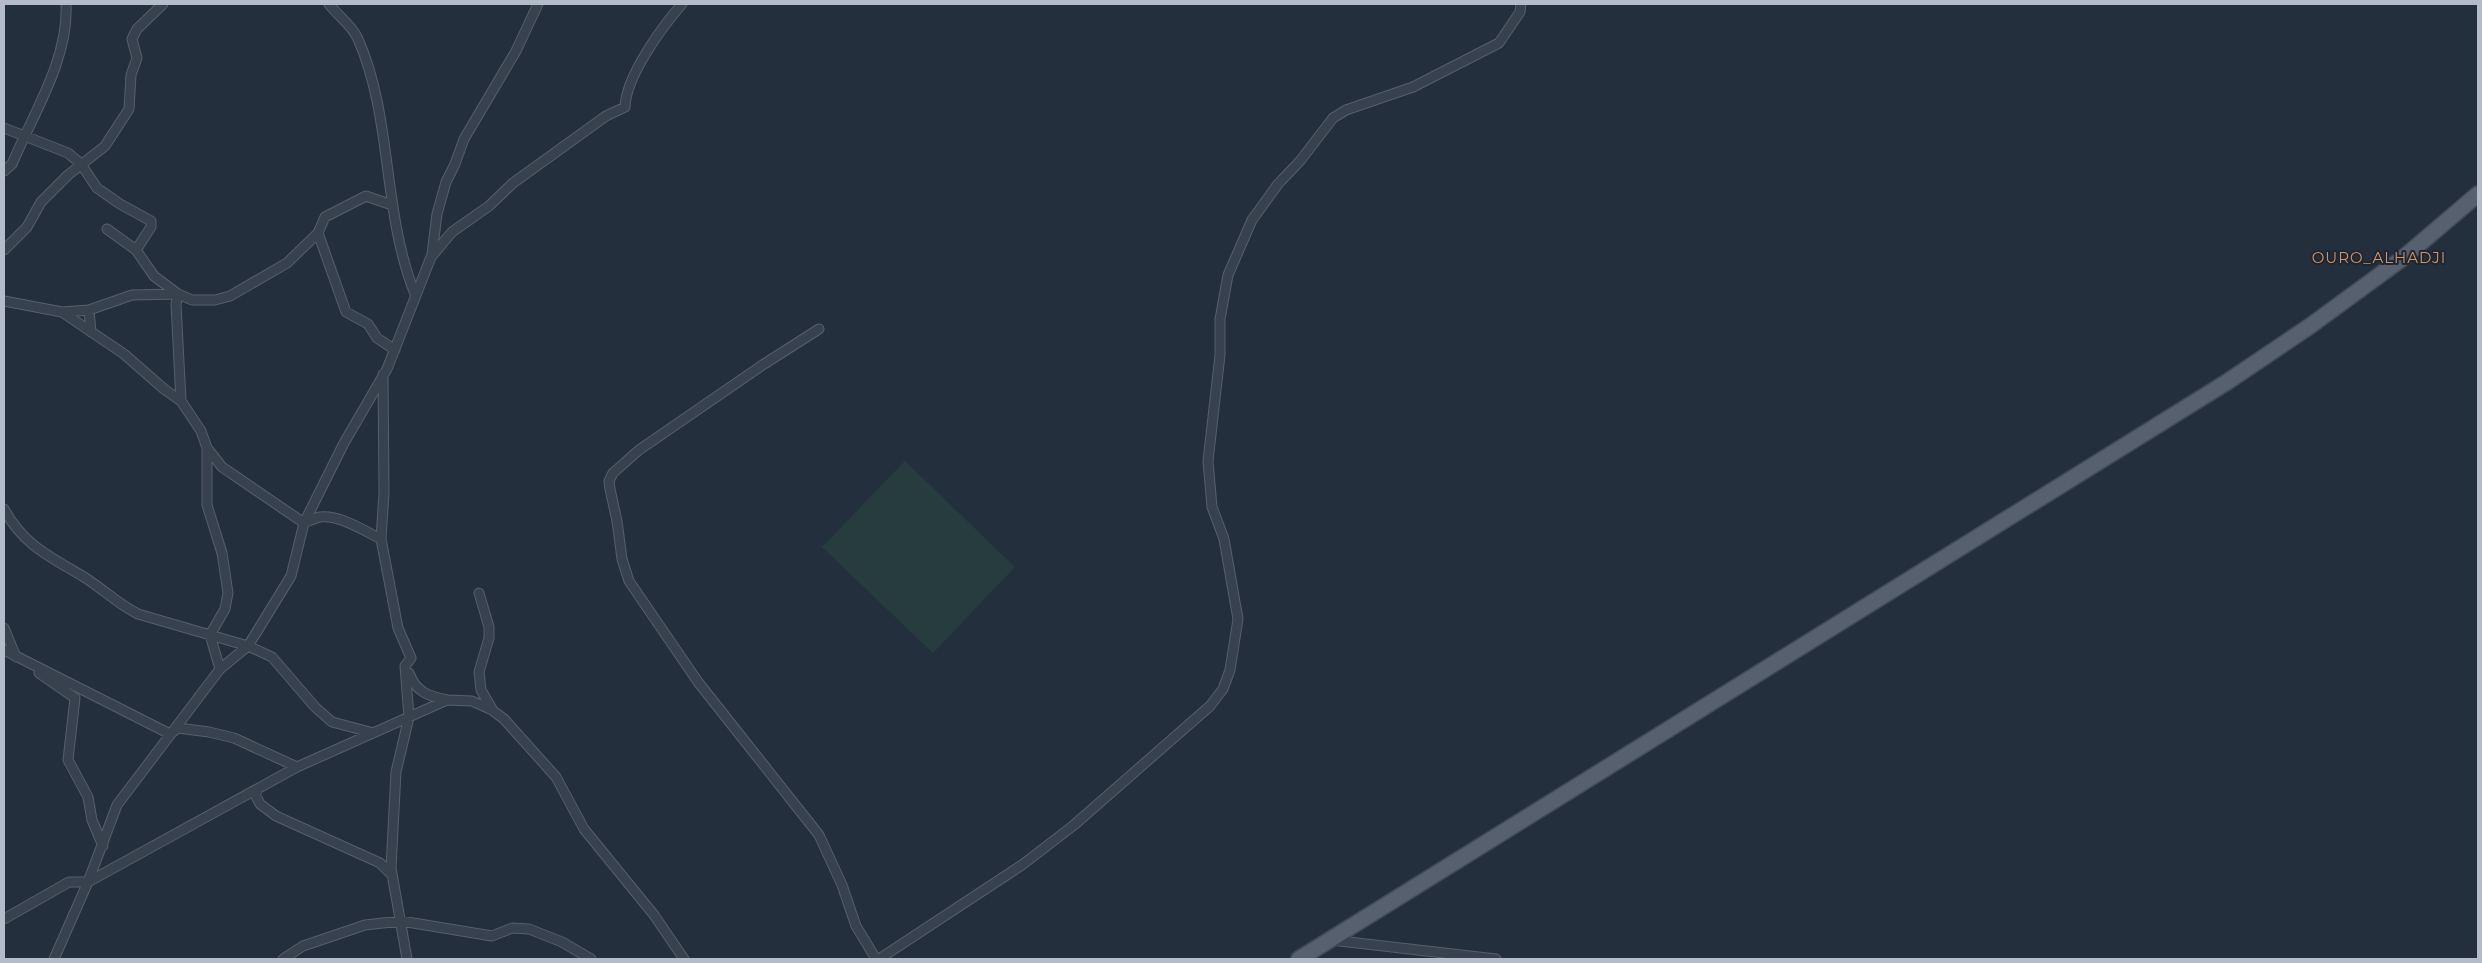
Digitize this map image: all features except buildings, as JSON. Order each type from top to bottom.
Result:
[{"type":"main road","points":[[1300,959],[2226,382],[2310,326],[2403,258],[2478,194]]},
{"type":"street","points":[[4,170],[12,164],[51,79],[64,36],[67,18],[66,4]]},
{"type":"street","points":[[4,250],[27,227],[41,202],[81,164],[105,146],[129,109],[131,75],[137,58],[132,39],[137,29],[163,4]]},
{"type":"street","points":[[329,4],[352,27],[374,89],[403,264],[415,294]]},
{"type":"street","points":[[54,959],[103,846],[117,805],[220,670],[248,646],[291,576],[304,523],[344,442],[396,350],[415,294],[431,257],[437,214],[446,182],[456,164],[464,139],[516,51],[538,4]]},
{"type":"street","points":[[431,257],[452,232],[488,206],[513,184],[606,116],[624,107],[625,95],[638,70],[661,31],[682,4]]},
{"type":"street","points":[[819,329],[764,364],[639,450],[613,473],[609,481],[622,560],[629,581],[698,682],[819,835],[842,885],[856,926],[878,959],[1022,865],[1074,825],[1210,706],[1223,689],[1230,670],[1238,619],[1224,539],[1212,507],[1208,461],[1220,355],[1220,319],[1228,275],[1252,220],[1278,184],[1300,161],[1333,118],[1346,110],[1413,88],[1499,43],[1520,12],[1521,4]]},
{"type":"street","points":[[4,128],[55,147],[81,164],[97,188],[120,204],[151,221],[151,226],[136,250]]},
{"type":"street","points":[[107,229],[136,250],[154,276],[178,294],[192,300],[215,300],[230,296],[287,263],[318,233],[325,217],[366,196],[392,205]]},
{"type":"street","points":[[318,233],[336,290],[346,312],[368,324],[377,338],[396,350]]},
{"type":"street","points":[[4,301],[62,312],[89,310],[132,295],[178,294]]},
{"type":"street","points":[[178,294],[176,304],[181,400]]},
{"type":"street","points":[[89,310],[91,332]]},
{"type":"street","points":[[62,312],[124,354],[164,389],[181,400],[201,431],[207,448],[222,467],[304,523]]},
{"type":"street","points":[[383,373],[384,493],[380,539],[398,628],[411,658],[405,666],[409,717],[396,772],[392,875],[407,959]]},
{"type":"street","points":[[207,448],[207,505],[222,553],[228,594],[225,608],[210,635],[220,670]]},
{"type":"street","points":[[4,509],[9,519],[28,542],[45,556],[85,578],[124,607],[138,614],[248,646],[272,657],[315,707],[332,722],[370,732]]},
{"type":"street","points":[[304,523],[320,517],[335,520],[357,526],[380,539]]},
{"type":"street","points":[[479,593],[489,628],[489,638],[479,672],[481,690],[492,710]]},
{"type":"street","points":[[4,628],[16,657],[75,698],[68,760],[88,797],[92,820],[103,846]]},
{"type":"street","points":[[4,650],[170,734]]},
{"type":"street","points":[[405,666],[413,684],[421,691],[447,700],[472,701],[504,718],[556,777],[584,829],[654,915],[684,959]]},
{"type":"street","points":[[4,919],[69,882],[88,882],[297,766],[370,732],[447,700]]},
{"type":"street","points":[[170,734],[178,728],[209,732],[234,738],[297,766]]},
{"type":"street","points":[[259,788],[255,794],[260,804],[276,816],[380,863],[392,875]]},
{"type":"street","points":[[283,959],[303,946],[364,925],[401,921],[492,936],[512,928],[530,930],[562,942],[591,959]]},
{"type":"street","points":[[1331,940],[1496,959]]},
{"type":"green space","points":[[905,461],[1015,567],[933,653],[822,547]]},
{"type":"district","name":"OURO_ALHADJI","points":[[2379,258]]}]
